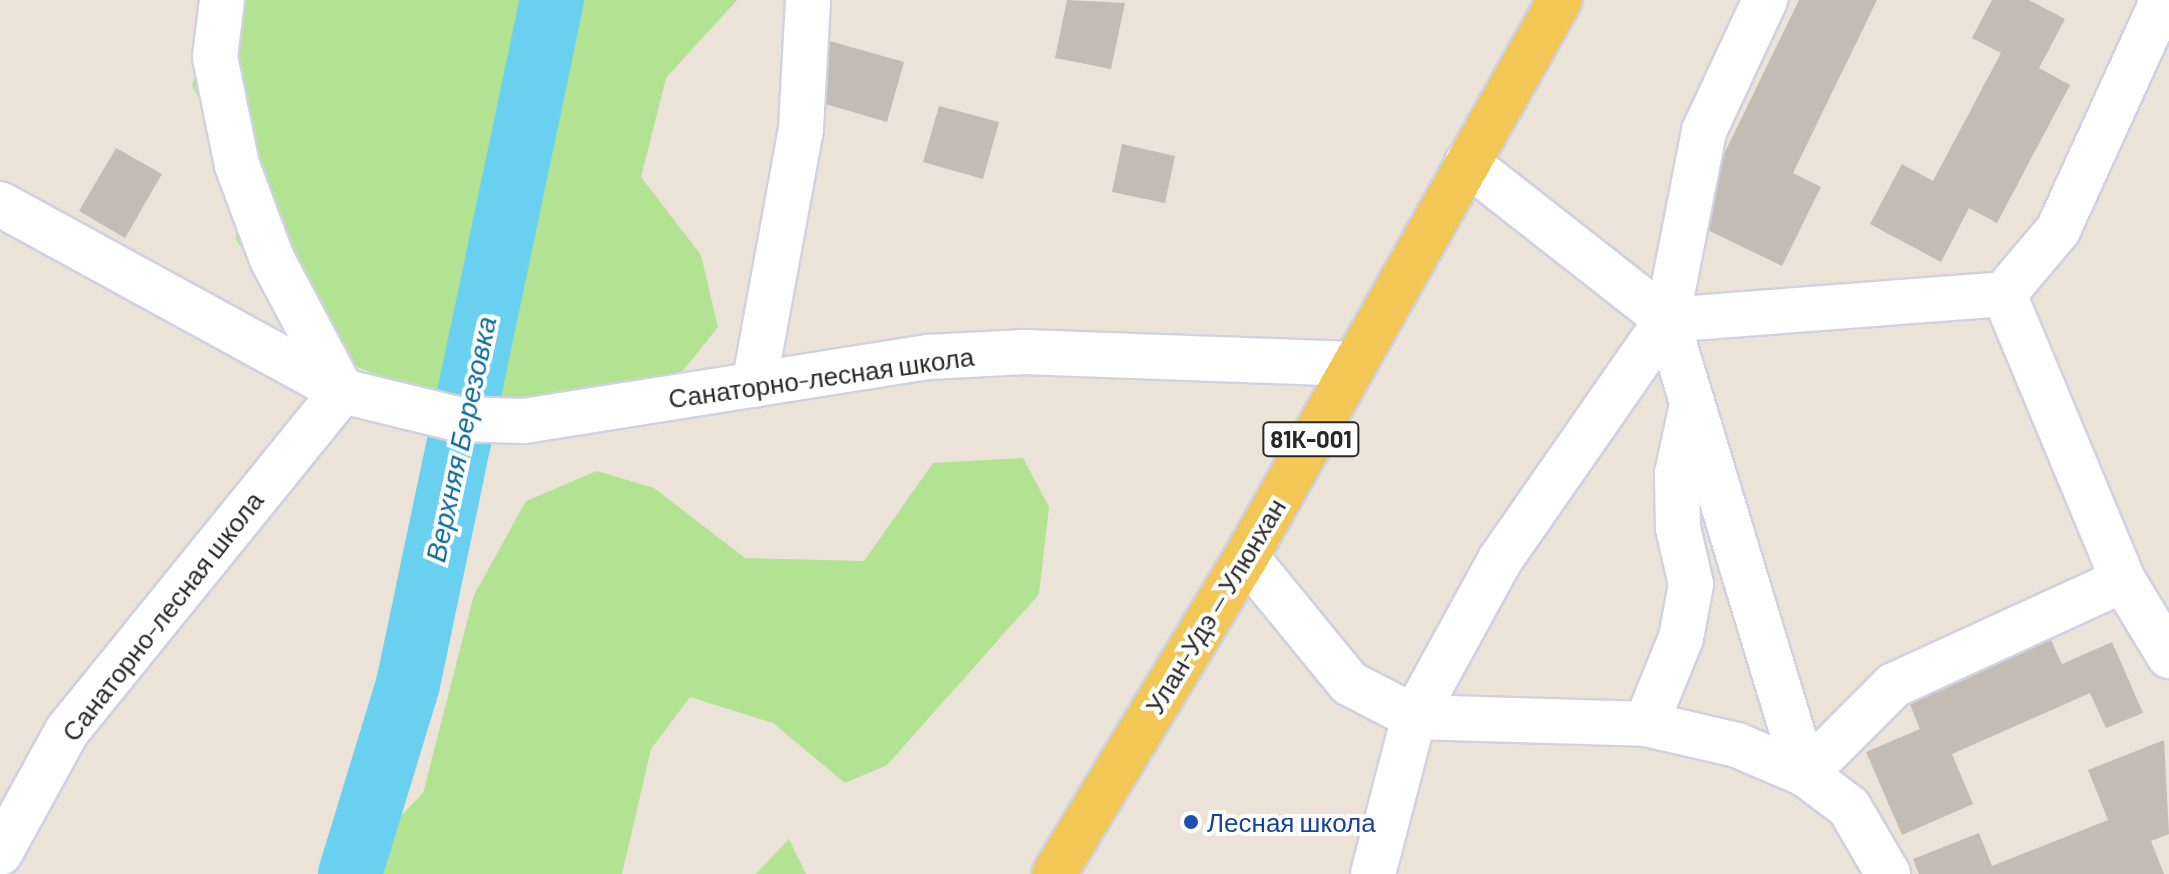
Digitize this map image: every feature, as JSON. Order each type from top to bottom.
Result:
[{"type":"main road","name":"Улан-Удэ — Улюнхан","points":[[1054,874],[1246,557],[1560,0]]},
{"type":"street","points":[[222,0],[215,57],[237,165],[272,259],[342,391]]},
{"type":"street","points":[[754,385],[801,129],[808,0]]},
{"type":"street","points":[[1373,874],[1414,717],[1500,560],[1667,320],[1704,131],[1765,0]]},
{"type":"street","points":[[1667,320],[2004,294],[2058,230],[2163,0]]},
{"type":"street","points":[[1467,163],[1667,320],[1805,774]]},
{"type":"street","points":[[0,204],[342,391]]},
{"type":"street","points":[[2004,294],[2123,580],[2169,656]]},
{"type":"street","name":"Санаторно-лесная школа","points":[[0,853],[67,731],[342,391],[457,419],[524,421],[928,357],[1025,352],[1353,364]]},
{"type":"street","points":[[1646,724],[1681,638],[1691,584],[1678,528],[1677,474],[1692,403]]},
{"type":"street","points":[[1246,557],[1349,683],[1414,717],[1646,724],[1737,745],[1805,774],[1849,807],[1888,874]]},
{"type":"street","points":[[1805,774],[1894,685],[2123,580]]},
{"type":"green space","points":[[217,0],[737,0],[666,78],[641,177],[701,255],[718,327],[674,382],[533,400],[417,392],[317,350],[236,240],[237,165],[192,86]]},
{"type":"green space","points":[[1023,458],[1049,507],[1039,594],[887,765],[845,783],[773,723],[690,697],[651,749],[622,874],[345,874],[423,793],[474,595],[526,501],[597,471],[654,488],[745,558],[864,561],[933,463]]},
{"type":"green space","points":[[789,839],[806,874],[756,874]]},
{"type":"building","points":[[1067,0],[1125,3],[1111,69],[1055,58]]},
{"type":"building","points":[[1799,0],[1877,0],[1793,173],[1821,187],[1782,266],[1691,222]]},
{"type":"building","points":[[1992,0],[2029,0],[2065,19],[2039,68],[2070,85],[1997,223],[1969,208],[1941,262],[1870,224],[1902,164],[1933,181],[2001,53],[1972,38]]},
{"type":"building","points":[[826,40],[904,62],[887,122],[808,99]]},
{"type":"building","points":[[939,106],[999,122],[983,179],[923,162]]},
{"type":"building","points":[[1122,144],[1175,156],[1165,203],[1112,192]]},
{"type":"building","points":[[116,148],[162,174],[125,238],[79,211]]},
{"type":"building","points":[[2051,640],[2062,664],[2112,642],[2143,713],[2106,728],[2090,693],[1952,754],[1973,804],[1902,835],[1866,752],[1920,729],[1909,702]]},
{"type":"building","points":[[2164,740],[2169,834],[2151,841],[2164,874],[1919,874],[1913,859],[1979,833],[1992,866],[2108,820],[2088,770]]},
{"type":"waterway","name":"Верхняя Березовка","points":[[350,874],[408,684],[552,0]]},
{"type":"place","name":"Лесная школа","points":[[1191,822]]}]
